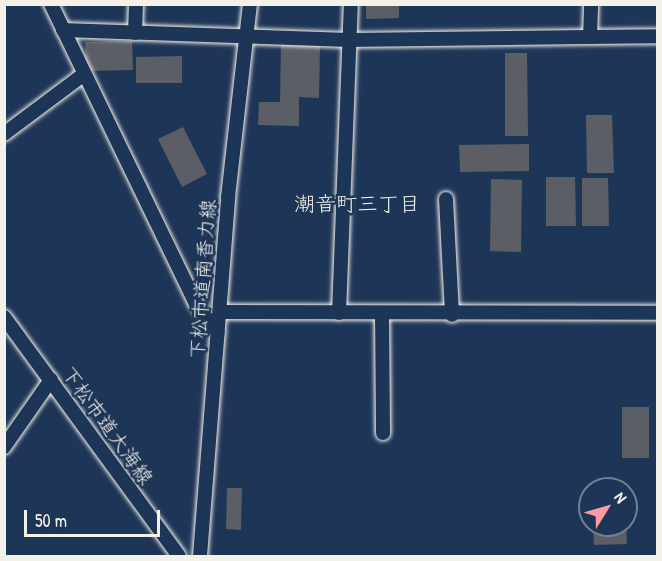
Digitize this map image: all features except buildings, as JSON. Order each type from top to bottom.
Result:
[{"type":"street","points":[[51,4],[83,75],[196,304],[218,333]]},
{"type":"street","points":[[135,33],[136,4]]},
{"type":"street","name":"下松市道南香力線","points":[[200,556],[228,197],[250,4]]},
{"type":"street","points":[[339,313],[351,4]]},
{"type":"street","points":[[591,4],[591,37]]},
{"type":"street","points":[[63,30],[350,40],[657,36]]},
{"type":"street","points":[[4,134],[83,75]]},
{"type":"street","points":[[446,199],[452,315]]},
{"type":"street","points":[[220,312],[452,315],[657,313]]},
{"type":"street","points":[[382,314],[383,433]]},
{"type":"street","name":"下松市道大海線","points":[[4,317],[179,556]]},
{"type":"street","points":[[4,447],[51,380]]},
{"type":"district","name":"潮音町三丁目","points":[[357,204]]}]
